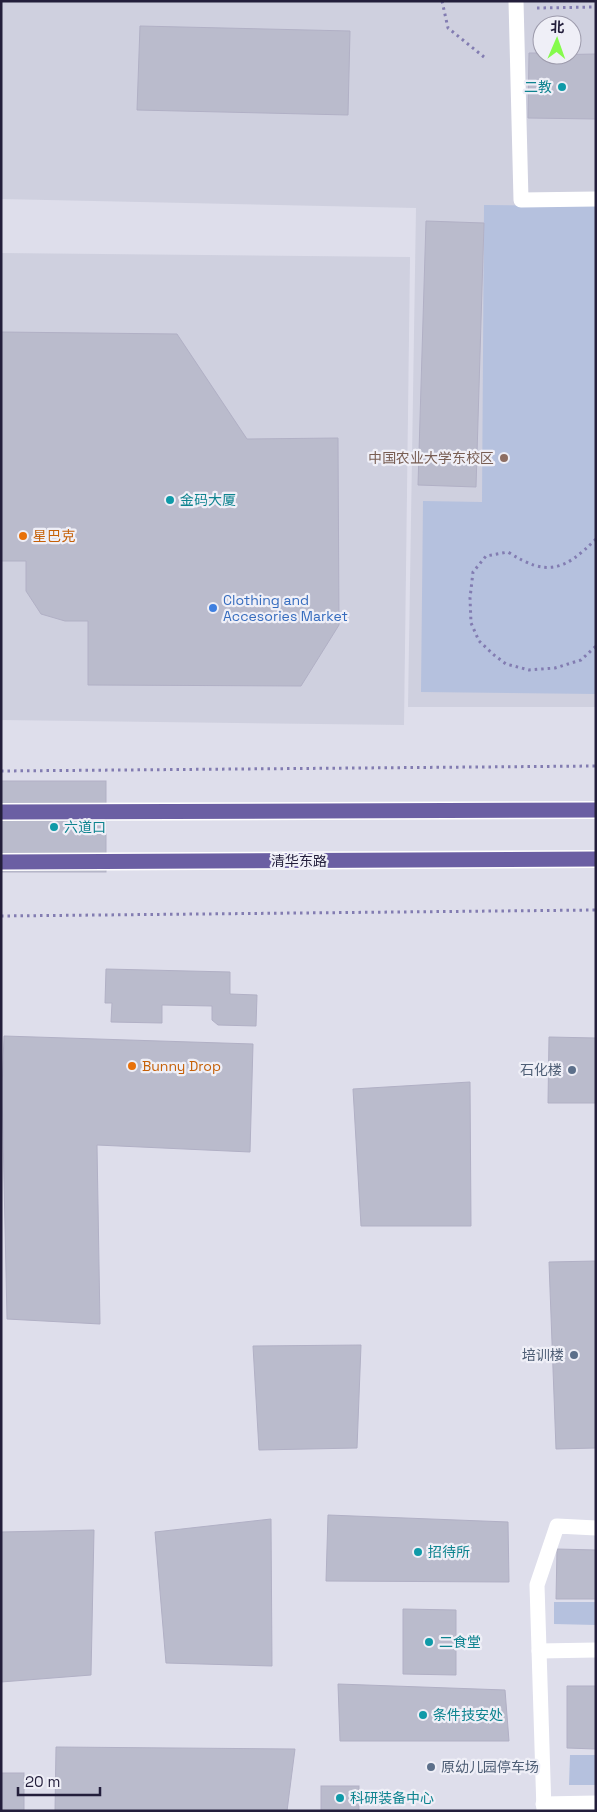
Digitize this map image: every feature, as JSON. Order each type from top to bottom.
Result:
[{"type":"main road","points":[[1,812],[596,810]]},
{"type":"main road","name":"清华东路","points":[[1,862],[596,859]]},
{"type":"street","points":[[516,5],[521,200],[596,199]]},
{"type":"street","points":[[596,1528],[557,1526],[537,1585],[544,1807],[596,1803]]},
{"type":"street","points":[[539,1651],[596,1650]]},
{"type":"path","points":[[442,1],[448,28],[484,57]]},
{"type":"path","points":[[516,5],[596,7]]},
{"type":"path","points":[[596,539],[583,552],[565,565],[542,568],[523,561],[508,552],[486,556],[473,572],[470,598],[471,623],[479,641],[506,664],[529,670],[555,668],[581,660],[596,646]]},
{"type":"path","points":[[1,771],[596,766]]},
{"type":"path","points":[[1,916],[596,910]]},
{"type":"shaded area","name":"中国农业大学东校区","points":[[1,1],[596,1],[596,707],[408,707],[416,208],[1,199]]},
{"type":"shaded area","points":[[484,205],[596,206],[596,694],[421,692],[423,501],[482,502]]},
{"type":"shaded area","points":[[1,253],[410,257],[404,725],[1,720]]},
{"type":"shaded area","points":[[554,1602],[596,1602],[596,1625],[554,1624]]},
{"type":"shaded area","points":[[570,1755],[596,1755],[596,1785],[569,1785]]},
{"type":"building","points":[[140,26],[350,31],[348,115],[137,110]]},
{"type":"building","name":"二教","points":[[529,53],[532,53],[532,65],[582,65],[582,54],[596,54],[596,119],[528,118]]},
{"type":"building","points":[[426,221],[484,223],[476,487],[418,485]]},
{"type":"building","name":"金码大厦","points":[[1,332],[177,334],[247,439],[338,438],[339,625],[301,686],[88,685],[88,621],[65,621],[41,614],[26,591],[26,561],[1,561]]},
{"type":"building","name":"六道口","points":[[1,781],[106,781],[106,872],[1,872]]},
{"type":"building","points":[[106,969],[230,972],[230,994],[257,995],[256,1026],[218,1025],[212,1020],[212,1006],[162,1005],[162,1023],[111,1022],[112,1003],[105,1003]]},
{"type":"building","points":[[4,1036],[253,1044],[250,1152],[97,1145],[100,1324],[7,1319],[2,1089]]},
{"type":"building","name":"石化楼","points":[[549,1037],[596,1038],[596,1103],[548,1103]]},
{"type":"building","points":[[470,1082],[471,1226],[361,1226],[353,1089]]},
{"type":"building","name":"培训楼","points":[[596,1261],[596,1448],[556,1449],[549,1262]]},
{"type":"building","points":[[361,1345],[357,1448],[259,1450],[253,1346]]},
{"type":"building","name":"招待所","points":[[328,1515],[508,1522],[509,1582],[326,1581]]},
{"type":"building","points":[[271,1519],[272,1666],[166,1663],[155,1532]]},
{"type":"building","points":[[94,1530],[91,1675],[1,1682],[1,1532]]},
{"type":"building","points":[[557,1549],[596,1550],[596,1599],[556,1599]]},
{"type":"building","name":"二食堂","points":[[403,1609],[456,1610],[456,1675],[403,1674]]},
{"type":"building","name":"条件技安处","points":[[338,1684],[505,1690],[509,1741],[340,1741]]},
{"type":"building","points":[[567,1686],[596,1686],[596,1749],[567,1748]]},
{"type":"building","points":[[56,1747],[295,1749],[287,1811],[55,1811]]},
{"type":"building","points":[[1,1773],[24,1773],[24,1811],[1,1811]]},
{"type":"building","name":"科研装备中心","points":[[321,1786],[359,1786],[359,1811],[321,1811]]},
{"type":"place","name":"二教","points":[[562,87]]},
{"type":"place","name":"中国农业大学东校区","points":[[504,458]]},
{"type":"place","name":"金码大厦","points":[[170,500]]},
{"type":"place","name":"星巴克","points":[[23,536]]},
{"type":"place","name":"Clothing and Accesories Market","points":[[213,608]]},
{"type":"place","name":"六道口","points":[[54,827]]},
{"type":"place","name":"Bunny Drop","points":[[132,1066]]},
{"type":"place","name":"石化楼","points":[[572,1070]]},
{"type":"place","name":"培训楼","points":[[574,1355]]},
{"type":"place","name":"招待所","points":[[418,1552]]},
{"type":"place","name":"二食堂","points":[[429,1642]]},
{"type":"place","name":"条件技安处","points":[[423,1715]]},
{"type":"place","name":"原幼儿园停车场","points":[[431,1767]]},
{"type":"place","name":"科研装备中心","points":[[340,1798]]}]
